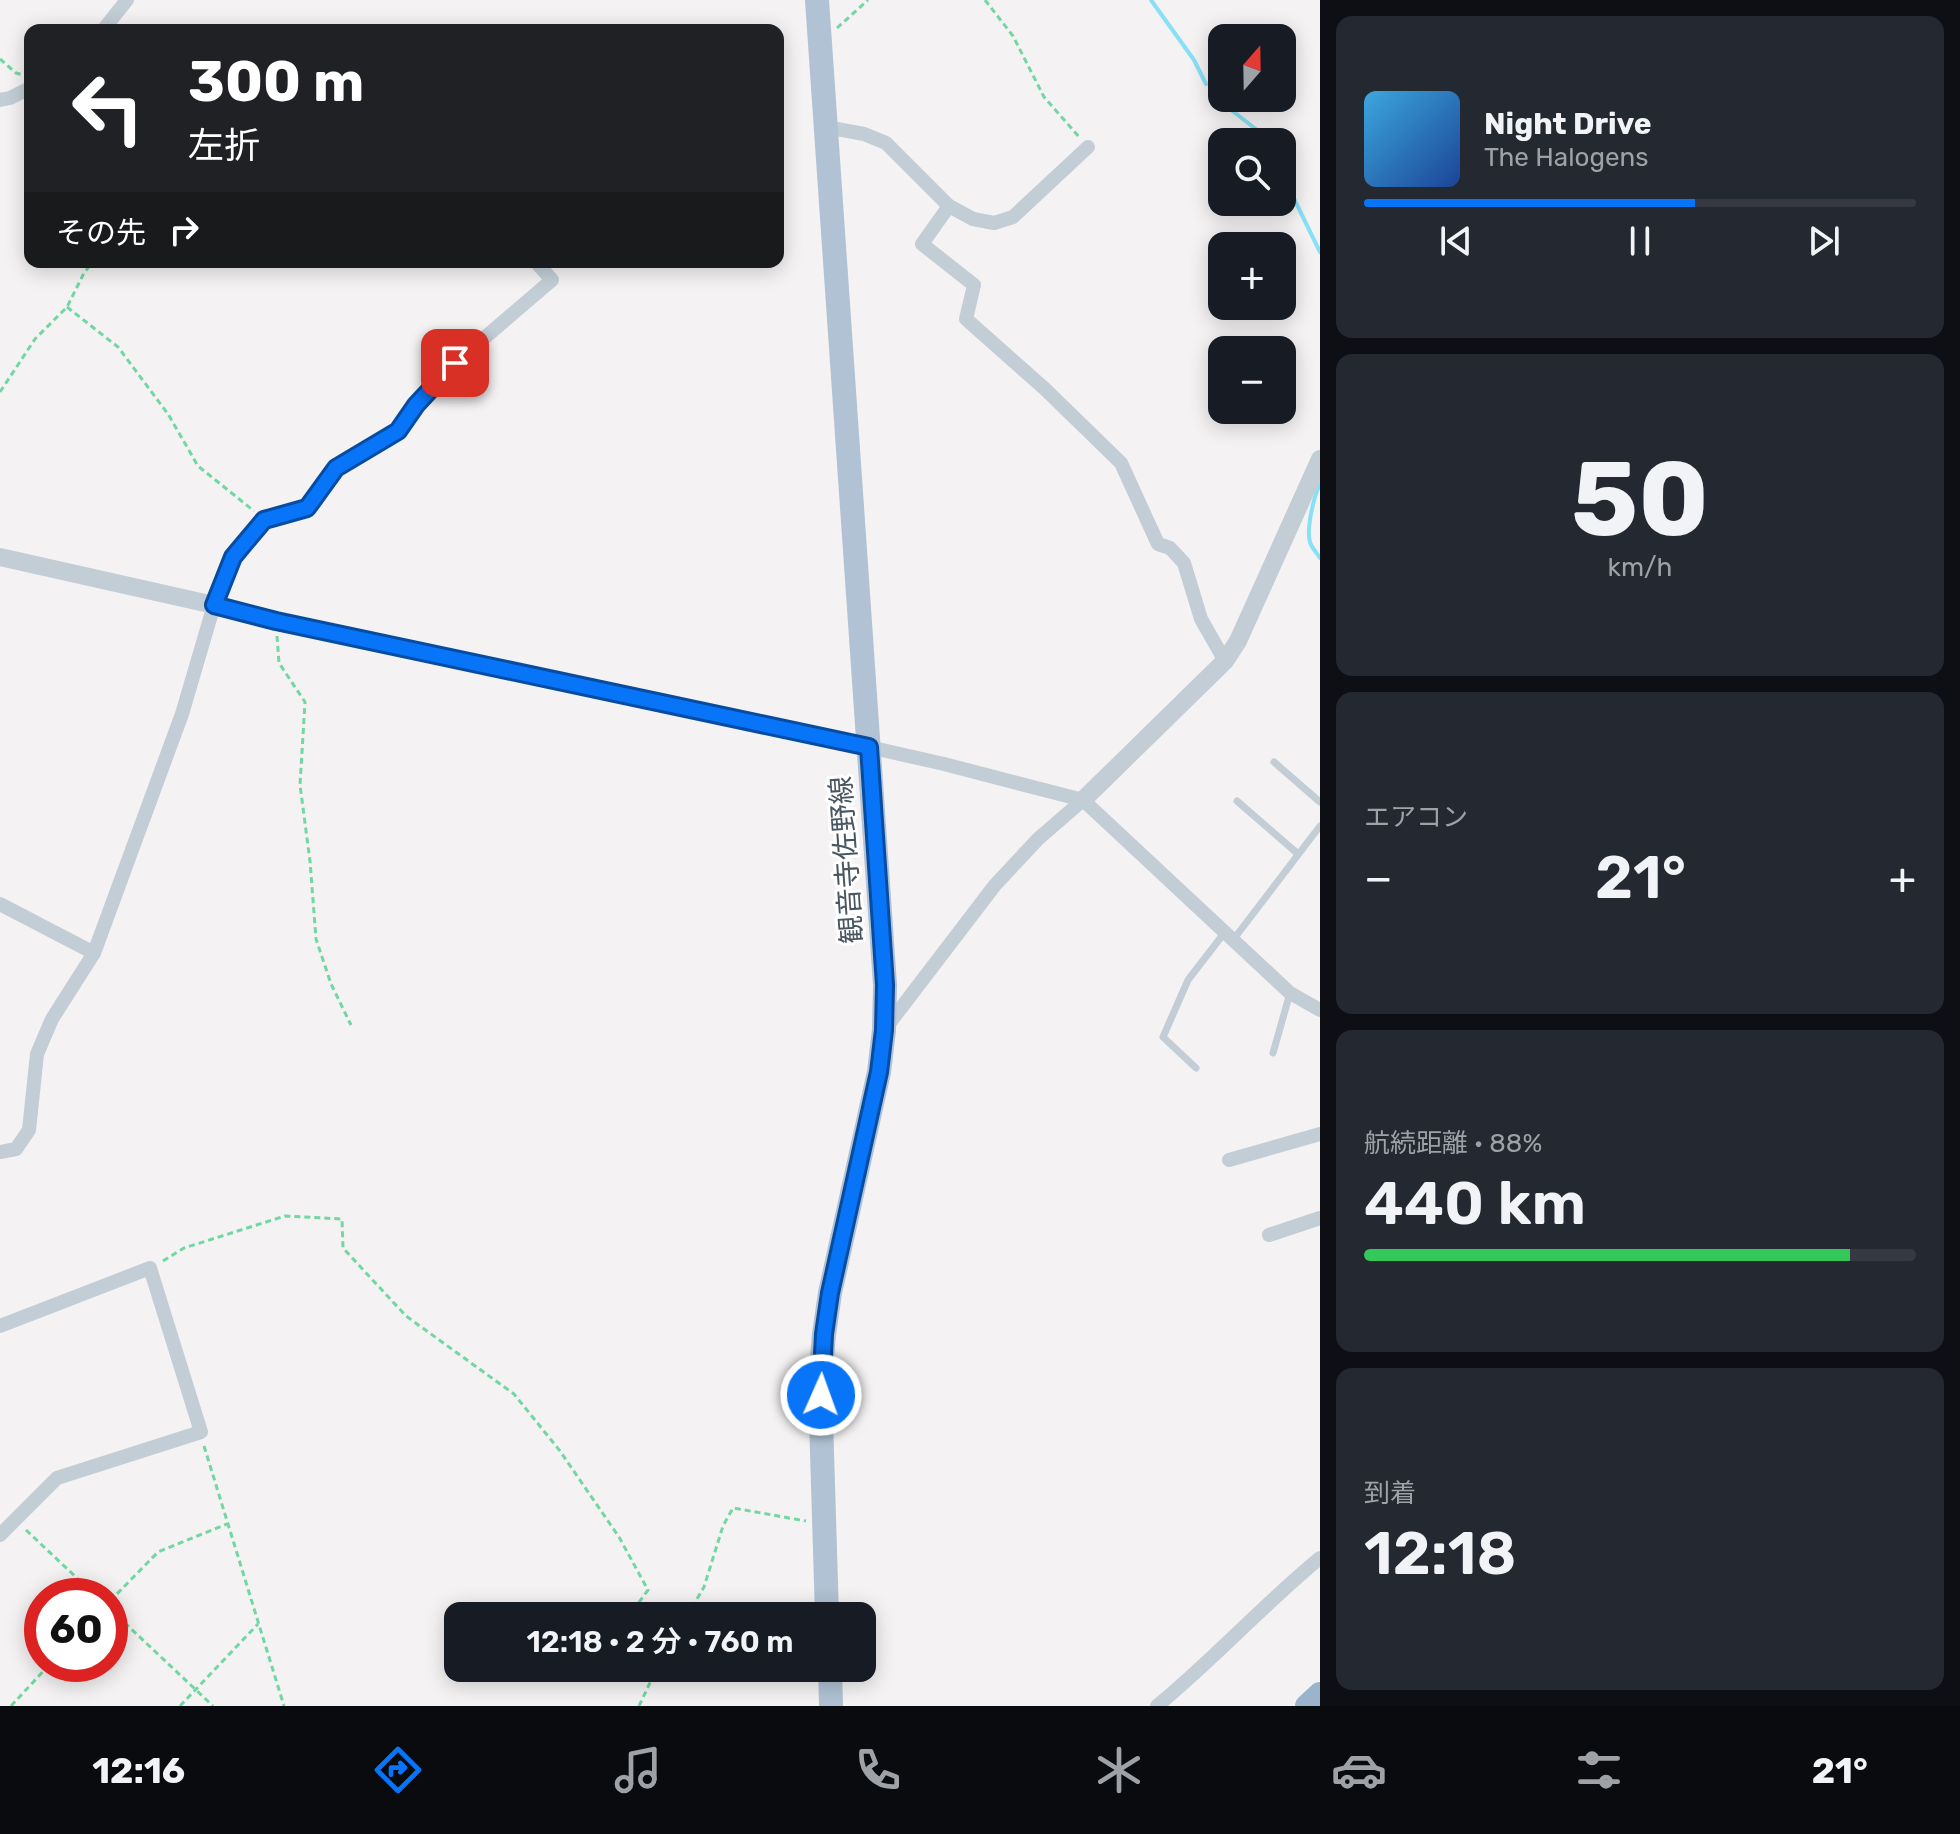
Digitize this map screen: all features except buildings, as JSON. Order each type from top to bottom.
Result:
[{"type":"highway","points":[[1307,1706],[1320,1694]]},
{"type":"main road","name":"観音寺佐野線","points":[[817,0],[885,985],[879,1072],[830,1293],[824,1334],[821,1407],[827,1602]]},
{"type":"main road","points":[[830,1682],[831,1706]]},
{"type":"street","points":[[108,24],[127,0]]},
{"type":"street","points":[[0,100],[24,91]]},
{"type":"street","points":[[826,127],[864,134],[886,143],[949,206],[973,219],[994,223],[1013,217],[1088,147]]},
{"type":"street","points":[[949,206],[922,244],[974,285],[966,319],[1045,389],[1121,463],[1158,544],[1170,548],[1184,563],[1201,619],[1225,661]]},
{"type":"street","points":[[0,1152],[16,1149],[29,1130],[37,1054],[52,1019],[94,953],[182,714],[214,605],[233,557],[264,520],[307,508],[336,468],[398,431],[416,405],[455,363],[552,280],[541,268]]},
{"type":"street","points":[[884,1030],[995,885],[1038,839],[1083,800],[1225,661],[1238,641],[1320,459]]},
{"type":"street","points":[[0,557],[276,621],[869,747],[1083,800],[1290,993],[1320,1010]]},
{"type":"street","points":[[0,904],[94,953]]},
{"type":"street","points":[[1229,1160],[1320,1134]]},
{"type":"street","points":[[1269,1235],[1320,1218]]},
{"type":"street","points":[[0,1326],[150,1268],[201,1432],[57,1478],[0,1535]]},
{"type":"street","points":[[1157,1706],[1320,1558]]},
{"type":"lane","points":[[1274,762],[1320,802]]},
{"type":"lane","points":[[1237,801],[1298,854]]},
{"type":"lane","points":[[1196,1068],[1163,1037],[1188,980],[1229,936],[1320,826]]},
{"type":"lane","points":[[1273,1053],[1290,993]]},
{"type":"path","points":[[820,44],[868,0]]},
{"type":"path","points":[[985,0],[1013,36],[1044,97],[1088,147]]},
{"type":"path","points":[[0,59],[24,76]]},
{"type":"path","points":[[0,392],[35,339],[67,307],[88,268]]},
{"type":"path","points":[[67,307],[118,347],[168,414],[198,466],[264,520]]},
{"type":"path","points":[[276,621],[279,663],[305,702],[300,785],[316,939],[331,984],[351,1025]]},
{"type":"path","points":[[150,1268],[184,1248],[285,1216],[342,1219],[343,1248],[406,1316],[514,1394],[560,1451],[619,1537],[648,1590],[639,1602]]},
{"type":"path","points":[[201,1432],[284,1706]]},
{"type":"path","points":[[695,1602],[704,1587],[723,1526],[733,1508],[824,1525]]},
{"type":"path","points":[[15,1520],[77,1578]]},
{"type":"path","points":[[128,1583],[158,1552],[227,1524]]},
{"type":"path","points":[[180,1706],[258,1624]]},
{"type":"path","points":[[128,1626],[213,1706]]},
{"type":"path","points":[[11,1706],[33,1682]]},
{"type":"path","points":[[639,1706],[650,1682]]},
{"type":"waterway","points":[[1151,0],[1194,60],[1206,84]]},
{"type":"waterway","points":[[1234,112],[1254,128]]},
{"type":"waterway","points":[[1296,203],[1320,252]]},
{"type":"waterway","points":[[1320,484],[1309,529],[1311,544],[1320,558]]},
{"type":"route","points":[[455,363],[416,405],[398,431],[336,468],[307,508],[264,520],[233,557],[214,605],[276,621],[869,747],[885,985],[884,1030],[879,1072],[830,1293],[821,1395]]}]
